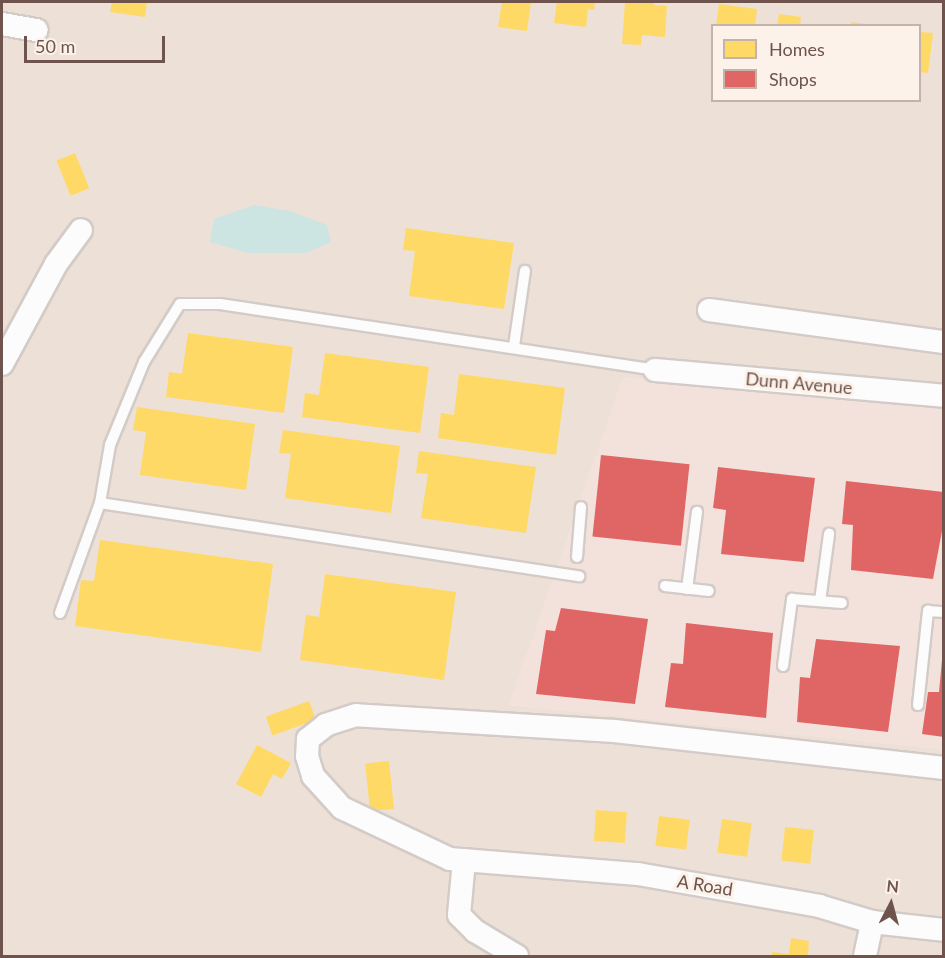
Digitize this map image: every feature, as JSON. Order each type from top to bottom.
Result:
[{"type":"street","points":[[2,24],[36,30]]},
{"type":"street","points":[[2,364],[56,264],[81,230]]},
{"type":"street","points":[[709,310],[944,342]]},
{"type":"street","name":"Dunn Avenue","points":[[655,370],[944,396]]},
{"type":"street","name":"A Road","points":[[944,768],[615,731],[356,715],[326,725],[308,740],[307,756],[313,776],[342,808],[450,859],[638,874],[819,906],[872,922],[944,930]]},
{"type":"street","points":[[464,860],[459,915],[475,931],[517,957]]},
{"type":"street","points":[[865,957],[872,922]]},
{"type":"lane","points":[[514,346],[525,271]]},
{"type":"lane","points":[[60,614],[100,503],[114,435],[144,362],[180,304],[220,304],[514,346],[655,370]]},
{"type":"lane","points":[[100,503],[579,576]]},
{"type":"lane","points":[[577,557],[581,507]]},
{"type":"lane","points":[[687,589],[697,512]]},
{"type":"lane","points":[[820,601],[829,534]]},
{"type":"lane","points":[[665,586],[709,591]]},
{"type":"lane","points":[[783,666],[792,599],[842,603]]},
{"type":"lane","points":[[918,705],[928,611],[944,612]]},
{"type":"shaded area","points":[[2,2],[943,2],[943,404],[509,705],[943,749],[943,956],[2,956]]},
{"type":"shaded area","points":[[623,377],[943,404],[943,749],[509,705]]},
{"type":"water","points":[[254,205],[290,211],[327,225],[331,242],[306,253],[248,253],[210,242],[214,219]]},
{"type":"building: Homes","points":[[112,2],[147,2],[145,17],[110,12]]},
{"type":"building: Homes","points":[[502,2],[531,2],[527,31],[498,27]]},
{"type":"building: Homes","points":[[557,2],[595,2],[594,10],[588,9],[586,27],[554,23]]},
{"type":"building: Homes","points":[[625,2],[654,2],[654,5],[667,6],[665,37],[642,35],[641,45],[622,44]]},
{"type":"building: Homes","points":[[719,4],[757,9],[755,24],[716,24]]},
{"type":"building: Homes","points":[[779,14],[801,17],[800,24],[777,24]]},
{"type":"building: Homes","points":[[921,32],[933,33],[928,73],[921,72]]},
{"type":"building: Homes","points":[[75,153],[89,188],[71,196],[56,160]]},
{"type":"building: Homes","points":[[406,228],[514,243],[504,309],[409,296],[415,251],[403,250]]},
{"type":"building: Homes","points":[[188,333],[293,347],[284,413],[166,397],[169,372],[182,374]]},
{"type":"building: Homes","points":[[325,353],[429,367],[420,433],[302,417],[305,393],[319,395]]},
{"type":"building: Homes","points":[[459,374],[565,388],[556,455],[438,438],[441,413],[454,415]]},
{"type":"building: Homes","points":[[137,407],[255,424],[246,490],[140,475],[146,432],[133,430]]},
{"type":"building: Homes","points":[[283,430],[400,446],[391,513],[285,498],[291,454],[279,453]]},
{"type":"building: Homes","points":[[419,451],[536,467],[526,533],[421,518],[428,474],[416,473]]},
{"type":"building: Homes","points":[[100,540],[273,564],[261,652],[75,626],[81,580],[94,581]]},
{"type":"building: Homes","points":[[325,574],[456,592],[444,680],[300,660],[306,615],[319,617]]},
{"type":"building: Homes","points":[[309,701],[316,720],[273,736],[266,717]]},
{"type":"building: Homes","points":[[257,745],[291,763],[282,779],[273,774],[261,797],[236,784]]},
{"type":"building: Homes","points":[[389,761],[394,809],[370,811],[365,764]]},
{"type":"building: Homes","points":[[596,810],[627,812],[625,843],[594,841]]},
{"type":"building: Homes","points":[[659,816],[690,820],[686,850],[655,846]]},
{"type":"building: Homes","points":[[722,819],[752,823],[747,857],[717,853]]},
{"type":"building: Homes","points":[[785,827],[814,830],[810,864],[781,861]]},
{"type":"building: Homes","points":[[791,938],[809,941],[808,956],[772,956],[772,952],[789,954]]},
{"type":"building: Shops","points":[[601,455],[690,464],[681,546],[592,537]]},
{"type":"building: Shops","points":[[718,467],[815,478],[804,562],[721,554],[726,510],[713,508]]},
{"type":"building: Shops","points":[[846,481],[944,492],[942,531],[933,579],[851,570],[853,525],[842,524]]},
{"type":"building: Shops","points":[[561,608],[648,619],[635,704],[536,694],[546,630],[555,631]]},
{"type":"building: Shops","points":[[686,623],[773,633],[766,718],[665,707],[671,663],[683,664]]},
{"type":"building: Shops","points":[[816,639],[900,646],[888,732],[797,722],[800,677],[810,678]]},
{"type":"building: Shops","points":[[942,660],[944,737],[922,734],[928,692],[939,692]]}]
